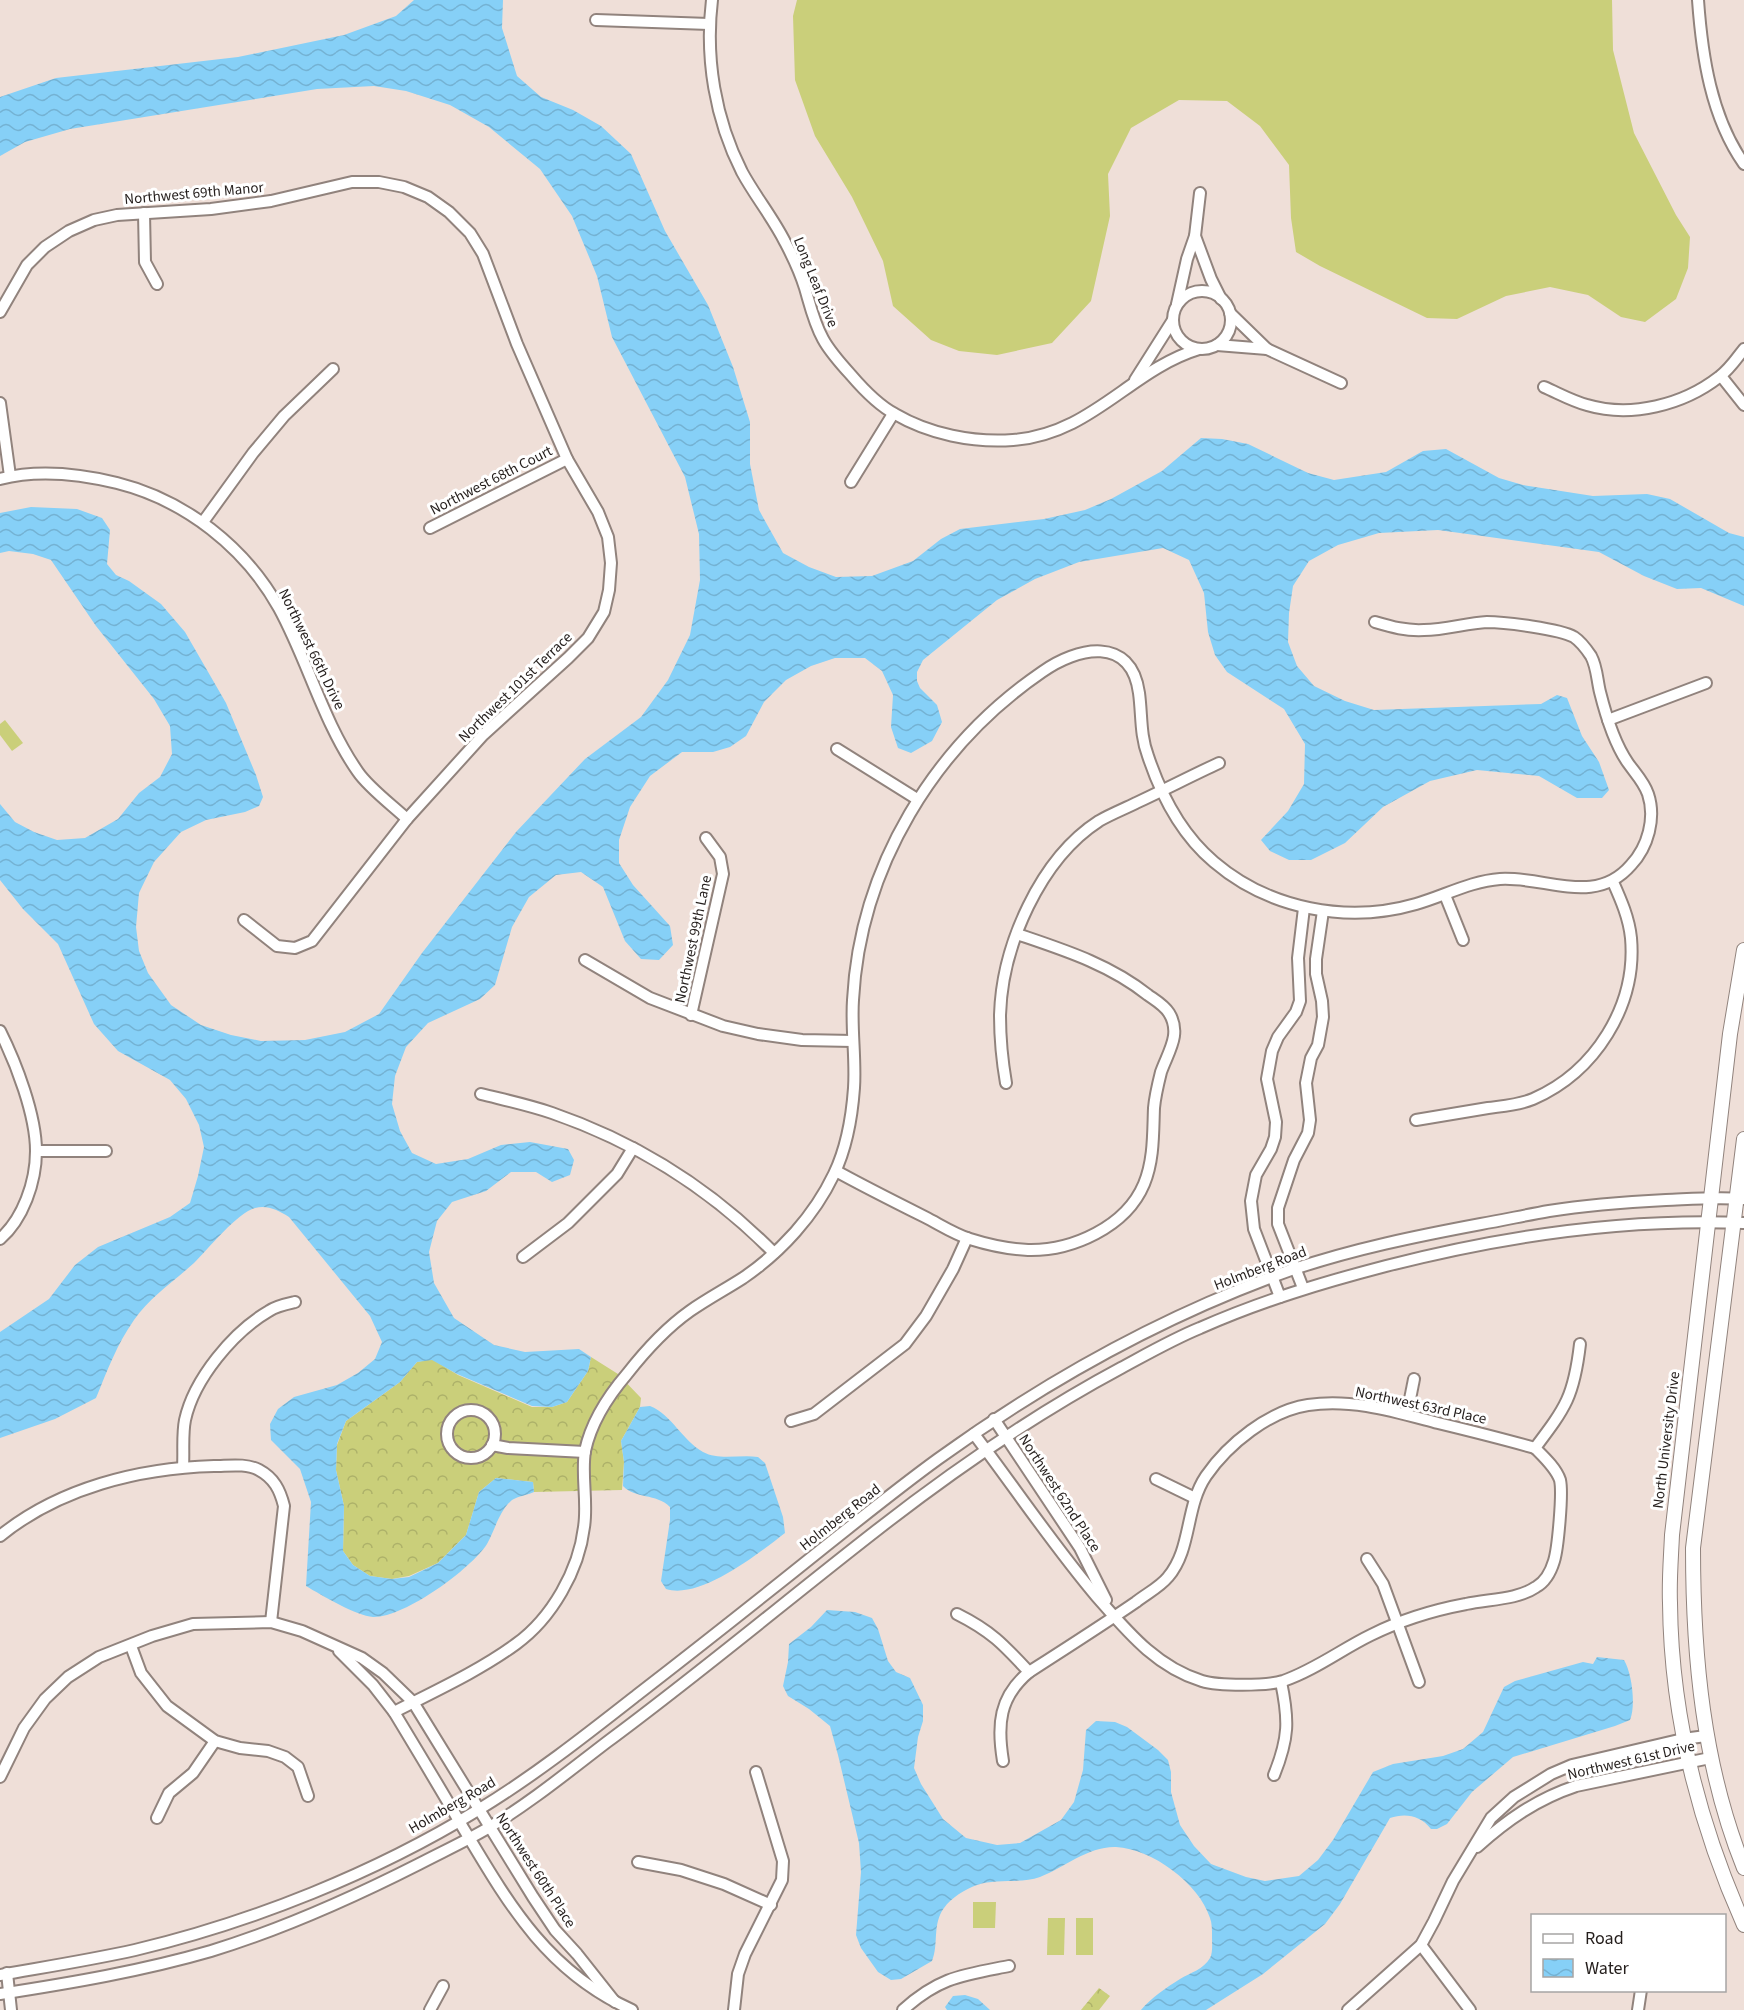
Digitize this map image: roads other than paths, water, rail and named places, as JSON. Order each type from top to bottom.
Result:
[{"type":"main road","name":"North University Drive","points":[[1744,950],[1730,1034],[1707,1224],[1672,1535],[1670,1603],[1683,1739],[1688,1762],[1709,1837],[1744,1925]]},
{"type":"main road","points":[[1744,1139],[1739,1223],[1693,1548],[1693,1608],[1697,1668],[1706,1736],[1730,1829],[1744,1868]]},
{"type":"street","name":"Long Leaf Drive","points":[[712,0],[709,24],[713,84],[720,115],[741,170],[794,260],[823,340],[839,363],[893,414],[920,426],[951,435],[982,440],[1015,440],[1048,433],[1076,422],[1103,406],[1168,361],[1199,349]]},
{"type":"street","points":[[1698,0],[1709,82],[1722,122],[1744,164]]},
{"type":"street","points":[[596,20],[709,24]]},
{"type":"street","name":"Northwest 69th Manor","points":[[0,312],[27,265],[45,247],[69,231],[94,220],[117,215],[210,209],[271,201],[352,182],[379,182],[404,187],[428,197]]},
{"type":"street","points":[[1200,193],[1195,236],[1187,259],[1173,320],[1174,328],[1183,343],[1199,349],[1217,345],[1267,349]]},
{"type":"street","name":"Northwest 101st Terrace","points":[[244,920],[277,946],[295,948],[312,942],[407,819],[483,735],[588,638],[603,612],[609,590],[608,537],[598,512],[567,459],[517,344],[483,254],[470,233],[449,212],[428,197]]},
{"type":"street","points":[[144,213],[145,262],[157,284]]},
{"type":"street","points":[[1195,236],[1211,279],[1230,313],[1267,349],[1341,383]]},
{"type":"street","points":[[1177,306],[1182,299],[1197,292],[1214,294],[1221,299]]},
{"type":"street","points":[[1217,345],[1229,331],[1230,313]]},
{"type":"street","name":"Long Leaf Drive","points":[[1132,385],[1157,349],[1173,320]]},
{"type":"street","points":[[1544,387],[1587,405],[1634,410],[1656,407],[1681,399],[1721,376],[1744,349]]},
{"type":"street","points":[[203,522],[277,423],[333,369]]},
{"type":"street","points":[[1721,376],[1744,405]]},
{"type":"street","points":[[0,403],[5,477]]},
{"type":"street","points":[[851,482],[893,414]]},
{"type":"street","name":"Northwest 68th Court","points":[[430,528],[567,459]]},
{"type":"street","name":"Northwest 66th Drive","points":[[5,477],[48,474],[89,476],[132,487],[174,505],[203,522],[257,575],[279,607],[340,744],[359,774],[407,819]]},
{"type":"street","points":[[394,1712],[488,1661],[520,1641],[543,1619],[561,1591],[577,1558],[585,1525],[585,1452],[610,1395],[660,1337],[689,1312],[750,1273],[800,1229],[836,1171],[847,1136],[854,1087],[852,998],[859,948],[872,894],[892,847],[917,799],[943,762],[1011,693],[1053,664],[1078,652],[1099,650],[1114,654],[1125,661],[1139,688],[1145,749],[1161,790],[1195,845],[1220,867],[1247,885],[1304,908],[1345,913],[1377,912],[1408,907],[1471,884],[1492,879],[1531,879],[1569,887],[1590,887],[1613,882],[1630,867],[1642,850],[1648,834],[1651,813],[1648,792],[1638,775],[1625,760],[1608,720],[1595,664],[1587,649],[1575,638],[1560,633],[1493,622],[1422,630],[1399,629],[1375,622]]},
{"type":"street","points":[[1608,720],[1706,683]]},
{"type":"street","points":[[837,749],[917,799]]},
{"type":"street","points":[[1006,1083],[1001,1054],[1000,1013],[1005,974],[1017,934],[1031,901],[1049,869],[1077,839],[1099,822],[1219,763]]},
{"type":"street","name":"Northwest 99th Lane","points":[[691,1015],[723,874],[720,856],[706,838]]},
{"type":"street","points":[[1416,1120],[1531,1100],[1554,1087],[1589,1059],[1617,1016],[1628,989],[1631,938],[1626,911],[1613,882]]},
{"type":"street","points":[[1445,895],[1463,940]]},
{"type":"street","points":[[1280,1297],[1254,1229],[1251,1201],[1256,1175],[1272,1149],[1275,1137],[1276,1122],[1267,1079],[1272,1051],[1278,1037],[1296,1012],[1300,1001],[1298,958],[1304,908]]},
{"type":"street","points":[[1303,1288],[1278,1224],[1278,1208],[1294,1160],[1308,1133],[1310,1120],[1307,1071],[1318,1045],[1323,1017],[1316,959],[1323,911]]},
{"type":"street","points":[[836,1171],[967,1238],[999,1247],[1030,1250],[1059,1246],[1086,1238],[1111,1224],[1132,1205],[1144,1184],[1151,1155],[1155,1100],[1161,1072],[1174,1041],[1175,1026],[1168,1012],[1159,1003],[1115,972],[1082,956],[1017,934]]},
{"type":"street","points":[[585,960],[650,998],[723,1026],[802,1040],[852,1041]]},
{"type":"street","points":[[0,1031],[22,1084],[32,1121],[36,1151],[32,1179],[24,1205],[11,1230],[0,1239]]},
{"type":"street","points":[[481,1094],[551,1113],[603,1133],[663,1163],[747,1226],[774,1253]]},
{"type":"street","points":[[523,1257],[568,1223],[617,1174],[633,1148]]},
{"type":"street","points":[[36,1151],[106,1151]]},
{"type":"street","name":"Holmberg Road","points":[[4,1974],[75,1963],[202,1932],[270,1909],[357,1872],[459,1821],[540,1768],[612,1715],[935,1461],[994,1419],[1127,1341],[1190,1311],[1295,1269],[1413,1236],[1553,1210],[1618,1203],[1711,1198],[1740,1199]]},
{"type":"street","points":[[5,1993],[139,1969],[222,1947],[277,1929],[362,1893],[490,1827],[623,1731],[910,1504],[986,1449],[1073,1394],[1197,1329],[1303,1288],[1418,1258],[1556,1231],[1616,1225],[1685,1222],[1739,1223]]},
{"type":"street","points":[[791,1421],[814,1414],[905,1344],[926,1316],[967,1238]]},
{"type":"street","points":[[183,1467],[184,1422],[191,1400],[203,1377],[216,1358],[255,1321],[270,1310],[295,1302]]},
{"type":"street","points":[[1535,1448],[1559,1416],[1571,1394],[1580,1344]]},
{"type":"street","points":[[1407,1414],[1414,1379]]},
{"type":"street","name":"Northwest 63rd Place","points":[[1003,1761],[999,1740],[1001,1713],[1016,1682],[1167,1580],[1179,1563],[1195,1498],[1205,1478],[1222,1456],[1242,1438],[1270,1419],[1307,1405],[1337,1403],[1368,1406],[1535,1448]]},
{"type":"street","points":[[481,1412],[493,1424],[492,1444],[482,1454],[460,1455],[448,1442],[449,1424],[461,1413],[481,1412]]},
{"type":"street","name":"Northwest 62nd Place","points":[[994,1419],[1080,1548],[1114,1617]]},
{"type":"street","name":"Northwest 62nd Place","points":[[974,1434],[1066,1560],[1136,1641],[1177,1671],[1203,1682],[1229,1685],[1281,1682],[1372,1634],[1398,1623],[1465,1604],[1518,1596],[1537,1587],[1548,1575],[1554,1560],[1561,1495],[1559,1479],[1551,1465],[1535,1448]]},
{"type":"street","points":[[492,1444],[515,1448],[585,1452]]},
{"type":"street","points":[[0,1536],[15,1524],[53,1502],[141,1474],[183,1467],[242,1465],[257,1469],[272,1479],[280,1491],[284,1506],[271,1622],[193,1624],[152,1636],[99,1657],[68,1677],[45,1699],[24,1728],[0,1777]]},
{"type":"street","points":[[1156,1479],[1195,1498]]},
{"type":"street","points":[[1367,1559],[1383,1584],[1419,1682]]},
{"type":"street","points":[[957,1614],[982,1626],[1000,1641],[1029,1672]]},
{"type":"street","name":"Northwest 60th Place","points":[[271,1622],[332,1644],[362,1658],[383,1673],[412,1702],[555,1930],[577,1954],[612,2006]]},
{"type":"street","name":"Northwest 60th Place","points":[[332,1644],[373,1685],[394,1712],[513,1909],[539,1943],[567,1970],[612,2006],[632,2010]]},
{"type":"street","points":[[130,1646],[141,1673],[167,1706],[215,1741],[240,1748],[268,1751],[285,1757],[298,1767],[309,1796]]},
{"type":"street","points":[[1274,1775],[1283,1752],[1287,1732],[1287,1710],[1281,1682]]},
{"type":"street","name":"Northwest 61st Drive","points":[[1348,2010],[1421,1945],[1453,1881],[1491,1818],[1514,1797],[1551,1774],[1592,1759],[1706,1736]]},
{"type":"street","points":[[156,1818],[169,1793],[193,1773],[215,1741]]},
{"type":"street","name":"Northwest 61st Drive","points":[[1470,1853],[1502,1825],[1555,1793],[1576,1786],[1710,1758]]},
{"type":"street","points":[[734,2010],[738,1974],[745,1954],[782,1880],[783,1861],[756,1772]]},
{"type":"street","points":[[638,1862],[681,1870],[724,1884],[771,1905]]},
{"type":"street","points":[[1421,1945],[1470,2010]]},
{"type":"street","points":[[903,2010],[931,1988],[953,1977],[1009,1966]]},
{"type":"street","points":[[4,1974],[5,1993],[11,2010]]},
{"type":"street","points":[[430,2010],[443,1986]]},
{"type":"street","points":[[1638,2010],[1641,1992]]},
{"type":"water","points":[[414,0],[503,0],[502,28],[517,76],[541,97],[573,110],[601,126],[631,154],[665,231],[708,305],[733,367],[750,422],[750,464],[759,510],[783,553],[809,567],[836,577],[872,576],[913,561],[941,539],[960,529],[1044,519],[1085,510],[1111,499],[1162,471],[1201,438],[1248,444],[1308,473],[1334,480],[1386,472],[1423,451],[1446,449],[1499,478],[1523,485],[1593,496],[1647,494],[1670,499],[1729,533],[1744,537],[1744,606],[1701,588],[1677,589],[1644,576],[1599,552],[1438,530],[1379,533],[1338,545],[1309,561],[1293,586],[1288,642],[1297,666],[1314,686],[1345,701],[1374,710],[1541,704],[1557,695],[1567,698],[1582,736],[1599,762],[1609,790],[1602,798],[1577,798],[1539,776],[1477,770],[1430,781],[1383,807],[1345,843],[1311,860],[1289,860],[1270,851],[1261,840],[1288,811],[1304,784],[1305,744],[1284,709],[1227,672],[1215,655],[1208,632],[1204,593],[1189,560],[1163,548],[1079,562],[1035,579],[997,600],[923,660],[917,672],[917,681],[920,688],[937,705],[942,722],[932,741],[911,753],[898,748],[891,727],[893,695],[882,671],[865,658],[835,658],[811,666],[786,680],[764,702],[746,736],[730,747],[713,752],[682,752],[650,776],[630,807],[619,840],[619,863],[633,885],[670,926],[673,945],[659,960],[641,959],[625,941],[603,887],[581,872],[556,875],[529,897],[512,927],[495,985],[480,999],[428,1023],[406,1047],[395,1076],[392,1104],[400,1131],[412,1153],[436,1164],[468,1159],[501,1145],[530,1142],[568,1149],[574,1160],[570,1175],[552,1182],[536,1172],[511,1172],[486,1191],[452,1202],[437,1221],[429,1252],[434,1283],[454,1318],[494,1345],[525,1352],[579,1349],[591,1357],[588,1371],[567,1402],[552,1407],[532,1406],[457,1374],[432,1360],[417,1362],[400,1382],[346,1421],[337,1444],[336,1470],[344,1506],[343,1551],[353,1565],[370,1576],[392,1579],[409,1577],[438,1563],[466,1535],[479,1492],[496,1478],[533,1482],[534,1492],[514,1499],[508,1504],[500,1515],[487,1544],[467,1566],[436,1590],[402,1610],[373,1617],[349,1609],[306,1586],[311,1502],[300,1469],[271,1440],[270,1424],[278,1409],[294,1397],[337,1385],[358,1373],[375,1359],[382,1342],[370,1316],[289,1217],[280,1212],[264,1207],[255,1208],[240,1216],[194,1263],[147,1304],[122,1339],[96,1398],[55,1419],[0,1438],[0,1332],[49,1299],[75,1265],[98,1247],[170,1217],[190,1203],[204,1147],[199,1125],[186,1099],[170,1080],[118,1051],[94,1024],[58,944],[23,909],[0,880],[0,804],[15,822],[34,832],[57,840],[85,838],[118,819],[139,793],[160,777],[172,754],[170,726],[154,699],[96,626],[51,560],[33,554],[9,551],[0,553],[0,513],[31,507],[77,509],[102,518],[110,530],[107,564],[116,575],[129,581],[161,604],[185,632],[226,703],[263,797],[259,806],[245,812],[206,820],[181,832],[154,862],[139,893],[136,927],[139,951],[148,973],[171,1005],[201,1025],[231,1035],[261,1041],[305,1040],[345,1032],[379,1014],[422,953],[516,832],[585,759],[641,717],[668,680],[690,635],[700,580],[699,534],[685,477],[612,337],[597,276],[572,216],[540,169],[489,127],[450,105],[406,91],[374,86],[317,89],[70,129],[25,142],[0,156],[0,97],[56,78],[238,57],[344,35],[396,16]]},
{"type":"water","points":[[650,1406],[665,1415],[689,1441],[703,1452],[723,1457],[758,1457],[765,1463],[783,1517],[785,1533],[728,1573],[695,1588],[680,1591],[666,1589],[661,1581],[670,1507],[658,1500],[633,1493],[623,1486],[624,1462],[621,1441],[640,1407]]},
{"type":"water","points":[[827,1610],[855,1612],[872,1618],[888,1661],[896,1672],[910,1678],[923,1705],[923,1721],[918,1737],[914,1768],[921,1784],[943,1819],[966,1838],[997,1845],[1020,1843],[1061,1820],[1074,1802],[1083,1770],[1086,1730],[1096,1721],[1115,1722],[1127,1727],[1168,1760],[1171,1772],[1171,1792],[1180,1825],[1194,1846],[1211,1864],[1246,1877],[1265,1881],[1299,1876],[1318,1860],[1333,1840],[1373,1772],[1393,1764],[1443,1756],[1463,1749],[1483,1732],[1504,1687],[1515,1681],[1583,1662],[1593,1664],[1597,1657],[1624,1660],[1631,1681],[1633,1707],[1630,1720],[1513,1757],[1472,1792],[1447,1824],[1437,1829],[1431,1829],[1427,1824],[1412,1816],[1390,1818],[1340,1904],[1325,1924],[1263,1974],[1206,2010],[1141,2010],[1165,1989],[1201,1968],[1207,1962],[1212,1950],[1212,1924],[1196,1892],[1172,1870],[1144,1854],[1116,1847],[1087,1853],[1040,1877],[985,1883],[959,1894],[940,1914],[932,1961],[901,1979],[891,1980],[878,1972],[861,1948],[856,1935],[861,1872],[859,1843],[830,1726],[788,1696],[783,1686],[789,1644],[811,1627]]},
{"type":"water","points":[[965,1995],[978,1999],[990,2010],[947,2010],[945,2007],[953,1996]]}]
